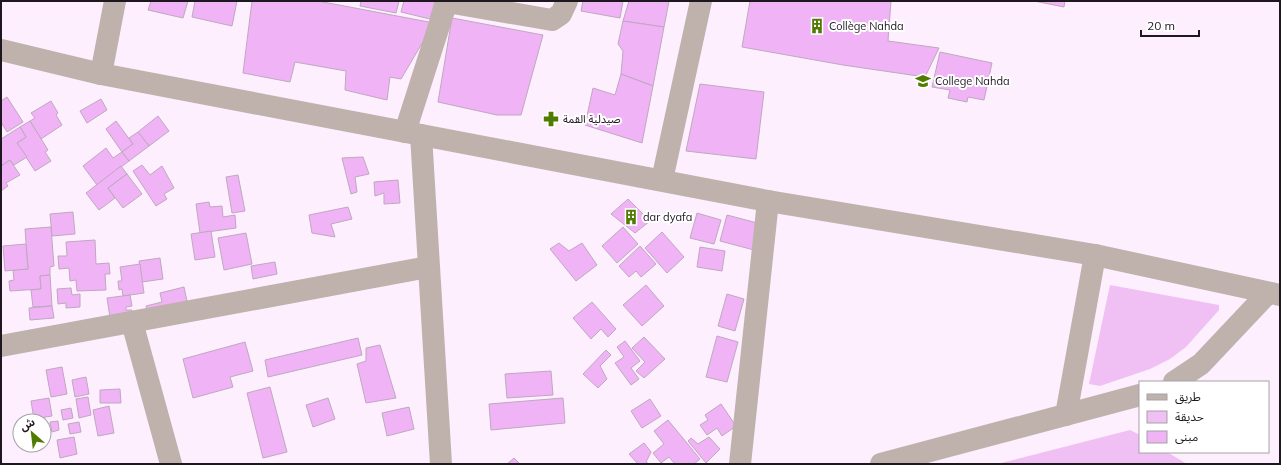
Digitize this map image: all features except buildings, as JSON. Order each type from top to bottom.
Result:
[{"type":"street","points":[[101,74],[115,1]]},
{"type":"street","points":[[441,464],[428,267],[413,134],[447,1],[552,20],[561,14],[567,1]]},
{"type":"street","points":[[662,180],[701,1]]},
{"type":"street","points":[[1,50],[101,74],[413,134],[768,201],[1095,255],[1274,294]]},
{"type":"street","points":[[740,464],[768,201]]},
{"type":"street","points":[[1066,415],[1095,255]]},
{"type":"street","points":[[1,346],[428,267]]},
{"type":"street","points":[[1176,381],[1201,364],[1274,294]]},
{"type":"street","points":[[132,322],[170,464]]},
{"type":"street","points":[[880,464],[1139,395]]},
{"type":"green space","points":[[1110,285],[1219,305],[1219,310],[1186,347],[1170,359],[1150,369],[1100,386],[1089,384]]},
{"type":"green space","points":[[1130,430],[1139,434],[1139,453],[1169,453],[1187,464],[997,464]]},
{"type":"place","name":"Collège Nahda","points":[[817,26]]},
{"type":"place","name":"College Nahda","points":[[923,81]]},
{"type":"place","name":"صيدلية القمة","points":[[551,119]]},
{"type":"place","name":"dar dyafa","points":[[631,217]]}]
